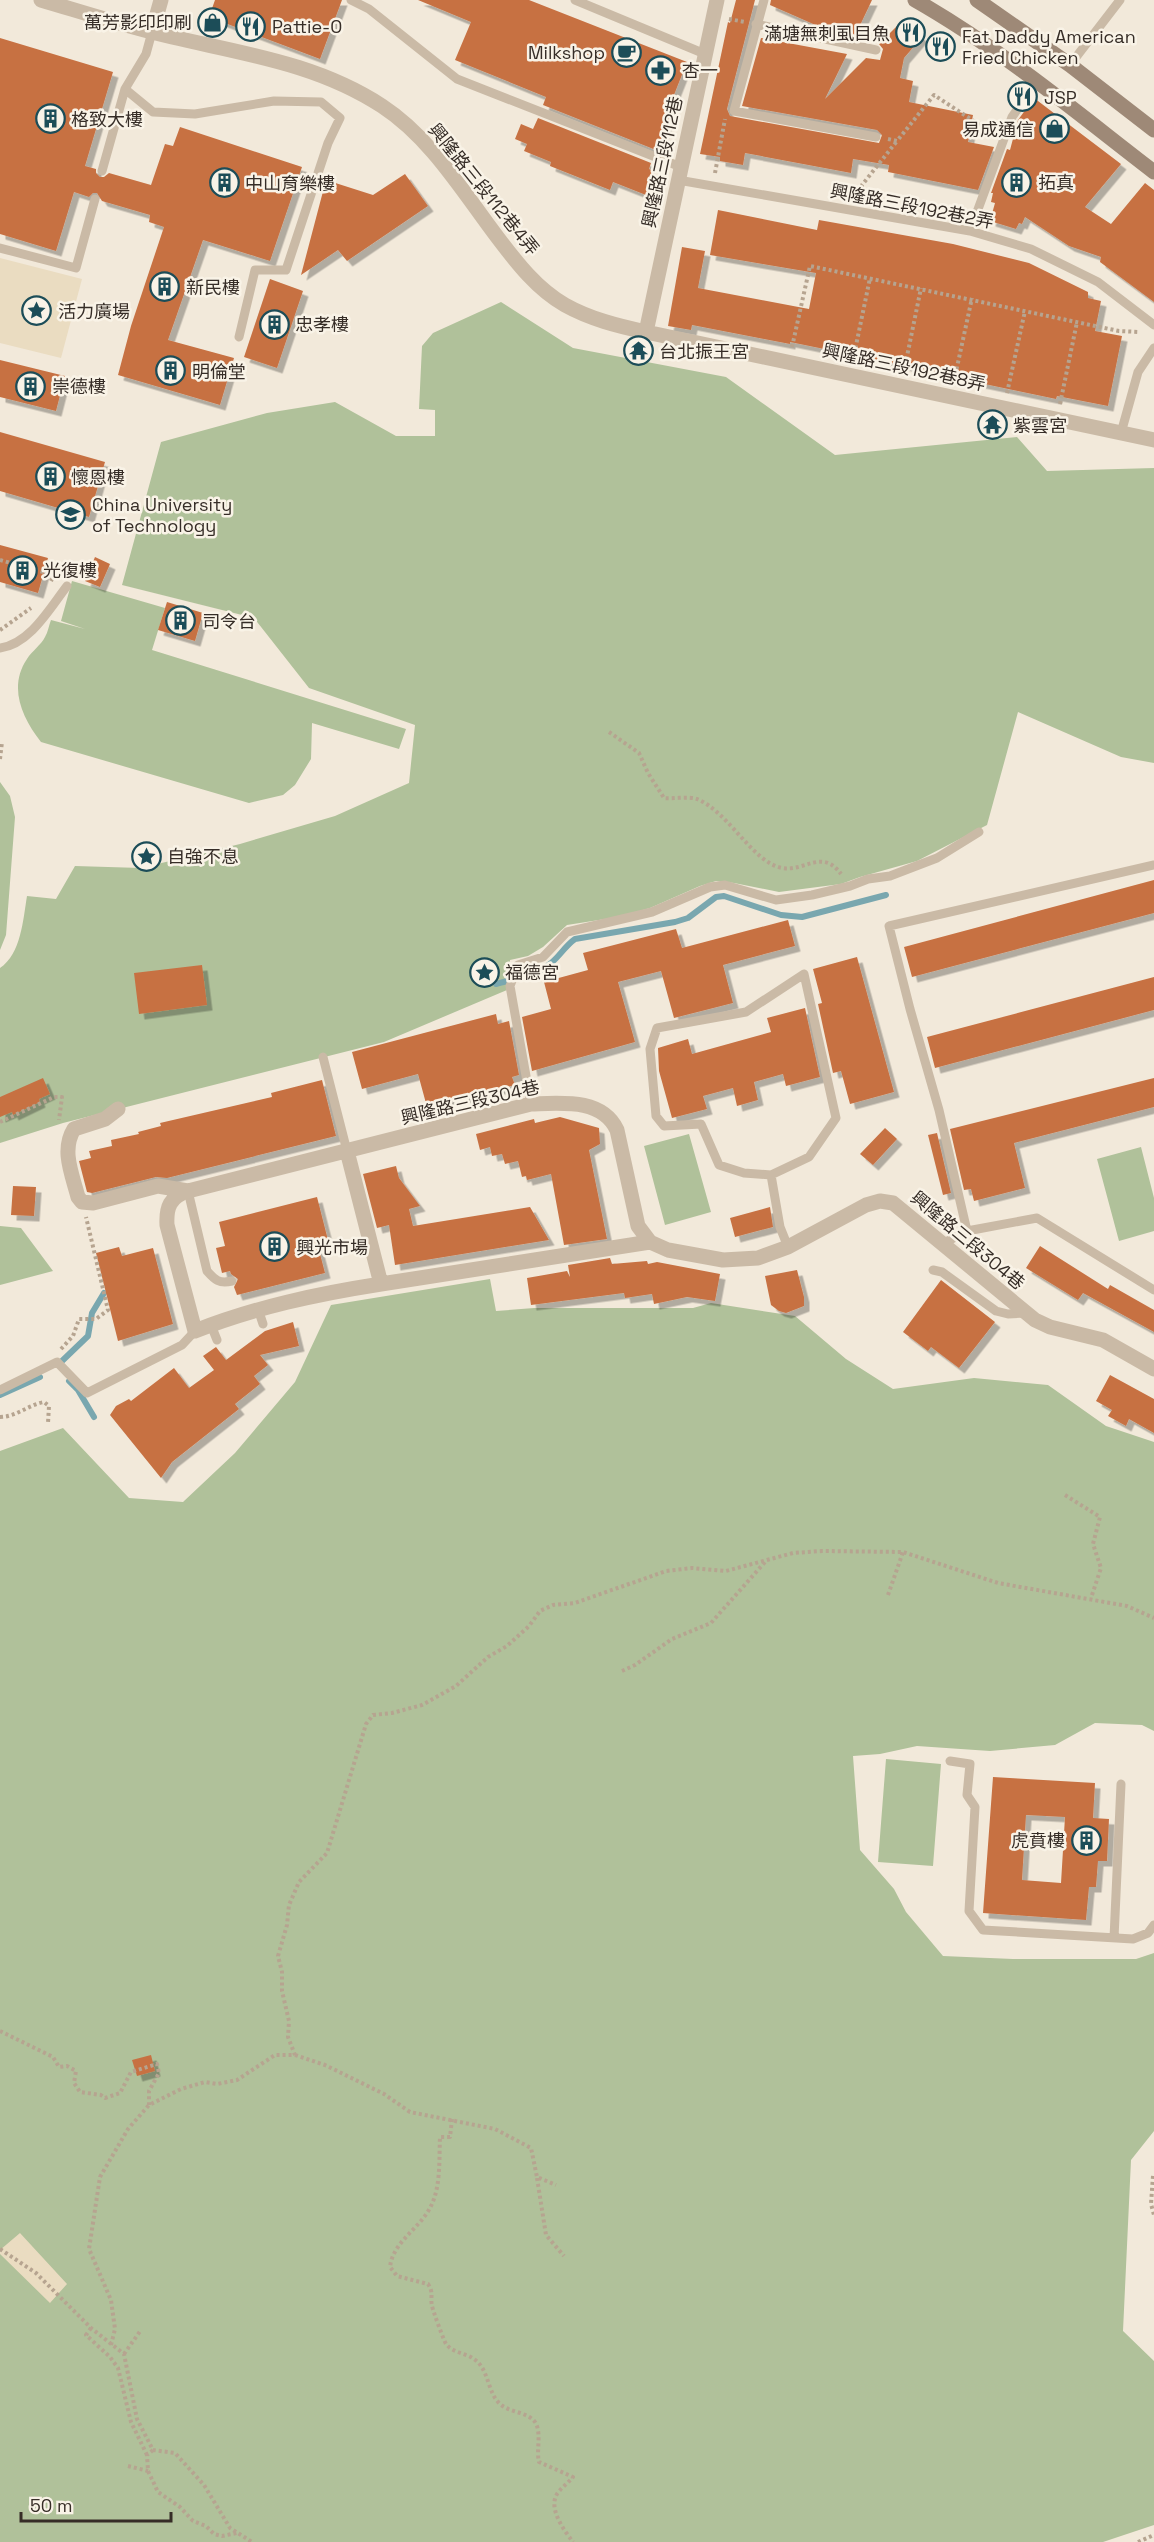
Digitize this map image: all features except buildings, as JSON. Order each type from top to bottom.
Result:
[{"type":"main road","points":[[915,0],[948,18],[1037,81],[1154,172]]},
{"type":"main road","points":[[977,0],[1070,65],[1154,130]]},
{"type":"street","name":"興隆路三段112巷4弄","points":[[41,0],[152,32],[293,64],[355,89],[398,118],[431,149],[536,283],[563,304],[588,317],[646,332]]},
{"type":"street","points":[[152,32],[161,0]]},
{"type":"street","name":"興隆路三段112巷","points":[[646,332],[717,0]]},
{"type":"street","name":"興隆路三段192巷8弄","points":[[646,332],[1154,440]]},
{"type":"street","name":"興隆路三段304巷","points":[[650,1242],[314,1294],[258,1309],[195,1331],[166,1214],[172,1200],[188,1191],[531,1104],[576,1104],[594,1108],[613,1120],[635,1216],[644,1236],[650,1242],[668,1250],[723,1260],[758,1258],[788,1247],[866,1205],[880,1201],[893,1203],[1024,1313],[1050,1327],[1103,1340],[1154,1369]]},
{"type":"street","points":[[118,1109],[105,1119],[74,1129],[68,1140],[67,1152],[71,1171],[78,1197],[82,1202],[93,1203],[158,1186],[188,1191]]},
{"type":"street","points":[[347,1151],[381,1284]]},
{"type":"lane","points":[[351,0],[369,9],[457,79],[680,174]]},
{"type":"lane","points":[[575,0],[705,54]]},
{"type":"lane","points":[[764,0],[734,111],[876,137]]},
{"type":"lane","points":[[1070,65],[1120,0]]},
{"type":"lane","points":[[756,24],[876,50]]},
{"type":"lane","points":[[102,171],[125,89],[146,54],[152,32]]},
{"type":"lane","points":[[970,231],[1012,117],[1037,81]]},
{"type":"lane","points":[[125,89],[153,112],[195,114],[274,101],[321,102],[340,118],[328,143],[286,270],[255,270],[239,337]]},
{"type":"lane","name":"興隆路三段192巷2弄","points":[[680,174],[712,186],[970,231],[1031,249],[1098,282],[1154,325]]},
{"type":"lane","points":[[0,248],[76,268],[94,199]]},
{"type":"lane","points":[[1122,433],[1138,372],[1154,348]]},
{"type":"lane","points":[[0,648],[12,646],[35,627],[67,586]]},
{"type":"lane","points":[[531,1104],[510,986],[518,965],[543,957],[567,932],[652,912],[710,887],[725,885],[776,900],[850,886],[868,879],[890,876],[937,858],[979,832]]},
{"type":"lane","points":[[967,1232],[939,1110],[910,1009],[890,926],[1154,865]]},
{"type":"lane","points":[[804,974],[836,1118],[809,1157],[771,1175],[744,1173],[719,1165],[701,1124],[664,1126],[657,1116],[650,1049],[657,1028],[746,1012],[804,974]]},
{"type":"lane","points":[[323,1057],[347,1151]]},
{"type":"lane","points":[[771,1175],[780,1227],[788,1247]]},
{"type":"lane","points":[[188,1191],[207,1270],[215,1280],[224,1283],[232,1281]]},
{"type":"lane","points":[[942,1244],[967,1232],[1037,1218],[1154,1290]]},
{"type":"lane","points":[[933,1270],[942,1272],[996,1311],[1008,1314],[1024,1313]]},
{"type":"lane","points":[[258,1309],[263,1324]]},
{"type":"lane","points":[[211,1325],[217,1340]]},
{"type":"lane","name":"興隆路三段304巷","points":[[57,1362],[87,1393],[182,1345],[195,1331]]},
{"type":"lane","points":[[0,1390],[57,1362]]},
{"type":"lane","points":[[950,1761],[970,1764],[967,1795],[975,1807],[969,1911],[983,1930],[1133,1939],[1148,1933],[1154,1925]]},
{"type":"lane","points":[[1114,1938],[1121,1784]]},
{"type":"path","points":[[713,15],[756,24]]},
{"type":"path","points":[[859,212],[862,185],[934,95],[1002,140]]},
{"type":"path","points":[[712,186],[726,116],[734,111]]},
{"type":"path","points":[[876,137],[897,141]]},
{"type":"path","points":[[789,362],[810,266],[972,298],[1119,331],[1142,332]]},
{"type":"path","points":[[849,375],[870,278]]},
{"type":"path","points":[[900,386],[921,288]]},
{"type":"path","points":[[951,396],[972,298]]},
{"type":"path","points":[[1004,408],[1025,311]]},
{"type":"path","points":[[1057,419],[1077,322]]},
{"type":"path","points":[[0,560],[54,575],[48,590]]},
{"type":"path","points":[[0,630],[38,603]]},
{"type":"path","points":[[609,732],[639,753],[648,773],[664,798],[694,798],[713,808],[768,863],[784,869],[824,861],[835,866],[850,886]]},
{"type":"path","points":[[0,759],[2,742]]},
{"type":"path","points":[[474,982],[496,979],[514,971]]},
{"type":"path","points":[[0,1122],[54,1097],[63,1097]]},
{"type":"path","points":[[57,1362],[59,1352],[73,1336],[79,1319],[96,1319],[108,1310],[82,1202]]},
{"type":"path","points":[[0,1417],[13,1415],[44,1402],[49,1406],[48,1423]]},
{"type":"path","points":[[1065,1495],[1100,1517],[1093,1544],[1101,1568],[1091,1598]]},
{"type":"path","points":[[295,2055],[288,2037],[289,2021],[282,1991],[282,1972],[278,1956],[287,1925],[289,1905],[299,1882],[327,1853],[366,1724],[373,1715],[422,1705],[456,1686],[488,1657],[507,1646],[529,1626],[540,1611],[553,1605],[575,1603],[666,1570],[692,1568],[726,1571],[793,1553],[822,1551],[903,1552],[998,1583],[1127,1606],[1154,1618]]},
{"type":"path","points":[[888,1595],[903,1552]]},
{"type":"path","points":[[622,1671],[635,1665],[672,1639],[711,1623],[766,1562]]},
{"type":"path","points":[[0,2031],[53,2057],[59,2067],[67,2066],[76,2071],[74,2083],[80,2092],[101,2095],[105,2098],[120,2093],[131,2072],[157,2064],[159,2073],[148,2091],[149,2105]]},
{"type":"path","points":[[111,2345],[115,2329],[111,2300],[89,2249],[100,2177],[129,2129],[149,2105],[181,2089],[206,2082],[217,2084],[237,2080],[275,2055],[295,2055],[326,2065],[374,2089],[410,2112],[495,2129],[531,2148],[546,2235],[564,2256]]},
{"type":"path","points":[[452,2119],[450,2138],[440,2137],[434,2199],[430,2209],[392,2255],[390,2267],[397,2276],[428,2284],[433,2292],[432,2306],[439,2321],[440,2333],[447,2345],[475,2359],[487,2377],[498,2402],[508,2410],[525,2415],[535,2422],[538,2434],[536,2452],[539,2462],[573,2476],[556,2495],[554,2505],[561,2525],[573,2542]]},
{"type":"path","points":[[1153,2176],[1151,2205],[1154,2215]]},
{"type":"path","points":[[537,2177],[556,2186]]},
{"type":"path","points":[[0,2249],[36,2273],[90,2328],[124,2354],[137,2419],[153,2450]]},
{"type":"path","points":[[90,2328],[86,2335],[110,2357],[118,2368],[131,2422],[147,2455],[148,2471],[158,2492],[180,2507],[193,2521],[206,2526],[214,2534],[222,2536],[237,2533]]},
{"type":"path","points":[[124,2354],[141,2330]]},
{"type":"path","points":[[147,2455],[153,2450],[175,2453],[204,2486],[226,2522],[237,2533],[252,2542]]},
{"type":"path","points":[[128,2466],[148,2471]]},
{"type":"path","points":[[1138,2542],[1154,2535]]},
{"type":"green space","points":[[501,302],[573,348],[726,377],[835,455],[1017,437],[1047,471],[1154,468],[1154,763],[1121,757],[1018,712],[987,825],[917,861],[841,884],[779,892],[716,881],[650,908],[618,917],[567,925],[543,947],[528,956],[510,960],[507,990],[384,1042],[63,1123],[0,1143],[0,968],[13,954],[17,945],[27,896],[56,899],[75,866],[141,868],[240,844],[335,816],[409,783],[415,725],[309,688],[254,618],[122,585],[161,442],[267,413],[335,402],[396,436],[435,436],[435,410],[419,409],[422,346],[433,333]]},
{"type":"green space","points":[[72,581],[165,608],[152,650],[406,729],[399,749],[312,723],[311,759],[295,785],[283,795],[249,803],[41,742],[23,713],[18,680],[27,659],[45,637],[51,620],[85,629],[61,621]]},
{"type":"green space","points":[[0,782],[10,796],[15,817],[6,935],[0,950]]},
{"type":"green space","points":[[689,1134],[711,1212],[665,1225],[644,1146]]},
{"type":"green space","points":[[1141,1147],[1154,1198],[1154,1231],[1119,1241],[1097,1159]]},
{"type":"green space","points":[[0,1226],[21,1228],[53,1271],[0,1285]]},
{"type":"green space","points":[[490,1279],[496,1311],[534,1308],[693,1308],[711,1303],[795,1316],[846,1359],[893,1389],[974,1378],[1048,1385],[1106,1426],[1154,1442],[1154,1731],[1142,1725],[1095,1723],[1055,1745],[990,1751],[917,1746],[880,1754],[853,1756],[860,1850],[894,1889],[906,1912],[943,1956],[1013,1959],[1136,1959],[1154,1953],[1154,2131],[1131,2160],[1123,2331],[1154,2361],[1154,2525],[1103,2542],[0,2542],[0,1451],[63,1428],[129,1498],[183,1502],[235,1453],[295,1382],[331,1305]]},
{"type":"green space","points":[[886,1759],[941,1764],[933,1866],[878,1862]]},
{"type":"shaded area","name":"活力廣場","points":[[0,258],[82,279],[61,358],[0,343]]},
{"type":"shaded area","points":[[20,2233],[67,2284],[50,2303],[0,2254],[0,2250]]},
{"type":"waterway","points":[[496,984],[539,971],[575,939],[675,922],[688,918],[716,897],[724,896],[781,915],[802,917],[886,895]]},
{"type":"waterway","points":[[62,1361],[88,1336],[92,1313],[104,1293]]},
{"type":"waterway","points":[[0,1395],[40,1377]]},
{"type":"waterway","points":[[69,1381],[78,1390],[94,1417]]},
{"type":"place","name":"萬芳影印印刷","points":[[213,22]]},
{"type":"place","name":"Pattie-O","points":[[251,26]]},
{"type":"place","name":"滿塘無刺虱目魚","points":[[911,33]]},
{"type":"place","name":"Fat Daddy American Fried Chicken","points":[[941,46]]},
{"type":"place","name":"Milkshop","points":[[626,52]]},
{"type":"place","name":"杏一","points":[[661,70]]},
{"type":"place","name":"JSP","points":[[1023,97]]},
{"type":"place","name":"格致大樓","points":[[50,119]]},
{"type":"place","name":"易成通信","points":[[1055,129]]},
{"type":"place","name":"拓真","points":[[1017,182]]},
{"type":"place","name":"中山育樂樓","points":[[224,183]]},
{"type":"place","name":"新民樓","points":[[165,287]]},
{"type":"place","name":"活力廣場","points":[[37,311]]},
{"type":"place","name":"忠孝樓","points":[[274,324]]},
{"type":"place","name":"台北振王宮","points":[[638,351]]},
{"type":"place","name":"明倫堂","points":[[171,371]]},
{"type":"place","name":"崇德樓","points":[[31,386]]},
{"type":"place","name":"紫雲宮","points":[[992,425]]},
{"type":"place","name":"懷恩樓","points":[[50,477]]},
{"type":"place","name":"China University of Technology","points":[[71,514]]},
{"type":"place","name":"光復樓","points":[[22,570]]},
{"type":"place","name":"司令台","points":[[181,621]]},
{"type":"place","name":"自強不息","points":[[146,856]]},
{"type":"place","name":"福德宮","points":[[484,972]]},
{"type":"place","name":"興光市場","points":[[275,1247]]},
{"type":"place","name":"虎賁樓","points":[[1086,1840]]}]
